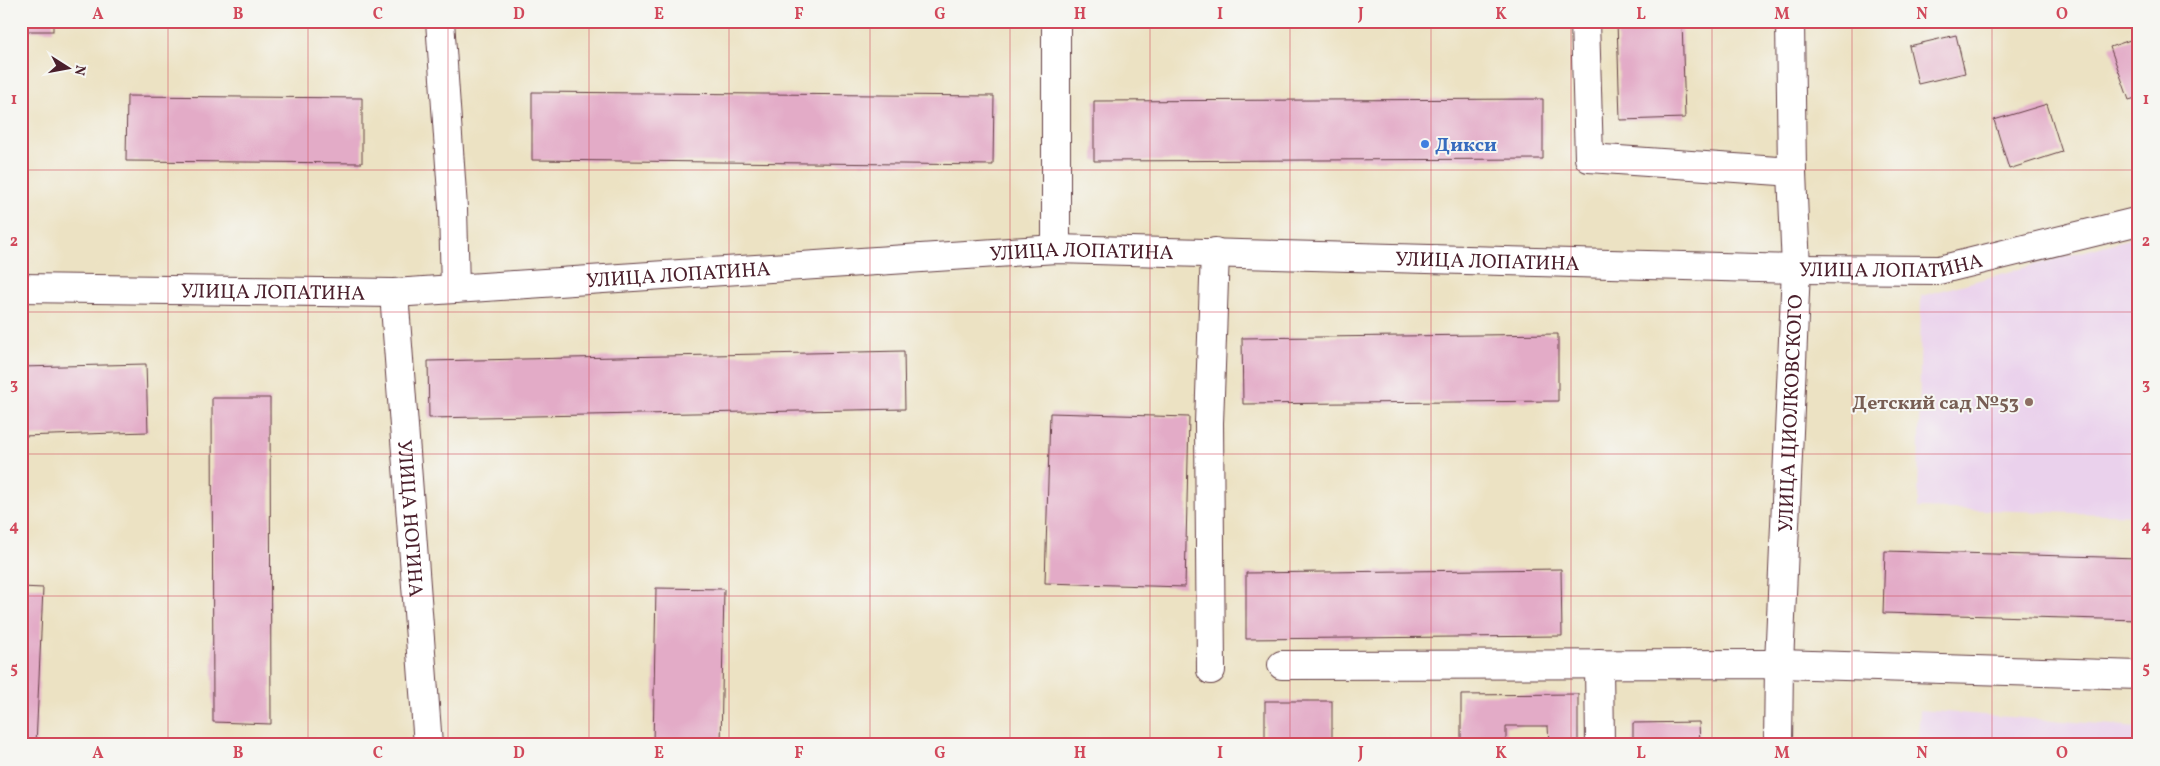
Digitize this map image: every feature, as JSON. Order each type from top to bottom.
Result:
[{"type":"street","points":[[440,21],[453,208],[455,289]]},
{"type":"street","points":[[1056,21],[1056,249]]},
{"type":"street","points":[[1585,21],[1589,158],[1792,172]]},
{"type":"street","name":"УЛИЦА ЦИОЛКОВСКОГО","points":[[1778,745],[1778,664],[1796,269],[1792,172],[1790,21]]},
{"type":"street","name":"УЛИЦА ЛОПАТИНА","points":[[21,288],[394,293],[1056,249],[1796,269],[1939,270],[2139,221]]},
{"type":"street","points":[[1211,670],[1209,423],[1214,252]]},
{"type":"street","name":"УЛИЦА НОГИНА","points":[[394,293],[428,745]]},
{"type":"street","points":[[1282,664],[1778,664],[2139,675]]},
{"type":"street","points":[[1599,664],[1600,745]]},
{"type":"shaded area","name":"Детский сад №53","points":[[2139,236],[2139,515],[1918,508],[1921,296]]},
{"type":"shaded area","points":[[1920,710],[2139,727],[2139,745],[1917,745]]},
{"type":"building","points":[[21,21],[53,21],[53,31],[21,31]]},
{"type":"building","points":[[1617,21],[1682,21],[1685,118],[1620,120]]},
{"type":"building","points":[[1956,35],[1965,73],[1918,84],[1909,46]]},
{"type":"building","points":[[2139,37],[2139,97],[2129,100],[2110,47]]},
{"type":"building","points":[[532,92],[994,96],[993,165],[532,160]]},
{"type":"building","points":[[127,96],[362,98],[362,163],[126,161]]},
{"type":"building","points":[[1543,99],[1543,159],[1094,161],[1094,101]]},
{"type":"building","points":[[2047,104],[2062,152],[2009,169],[1994,120]]},
{"type":"building","points":[[1558,334],[1558,401],[1243,404],[1242,338]]},
{"type":"building","points":[[904,351],[905,409],[429,418],[428,361]]},
{"type":"building","points":[[146,364],[148,432],[21,436],[21,367]]},
{"type":"building","points":[[212,398],[270,398],[271,724],[213,722]]},
{"type":"building","points":[[1050,413],[1189,417],[1185,587],[1045,583]]},
{"type":"building","points":[[1885,551],[2139,558],[2139,620],[1883,613]]},
{"type":"building","points":[[1561,569],[1562,636],[1246,639],[1246,573]]},
{"type":"building","points":[[21,587],[43,588],[36,745],[21,745]]},
{"type":"building","points":[[656,588],[724,589],[721,745],[653,745]]},
{"type":"building","points":[[1578,694],[1578,745],[1549,745],[1548,726],[1506,726],[1506,745],[1461,745],[1461,695]]},
{"type":"building","points":[[1265,701],[1332,701],[1332,745],[1265,745]]},
{"type":"building","points":[[1699,722],[1700,745],[1633,745],[1633,723]]},
{"type":"place","name":"Дикси","points":[[1425,144]]},
{"type":"place","name":"Детский сад №53","points":[[2029,402]]}]
